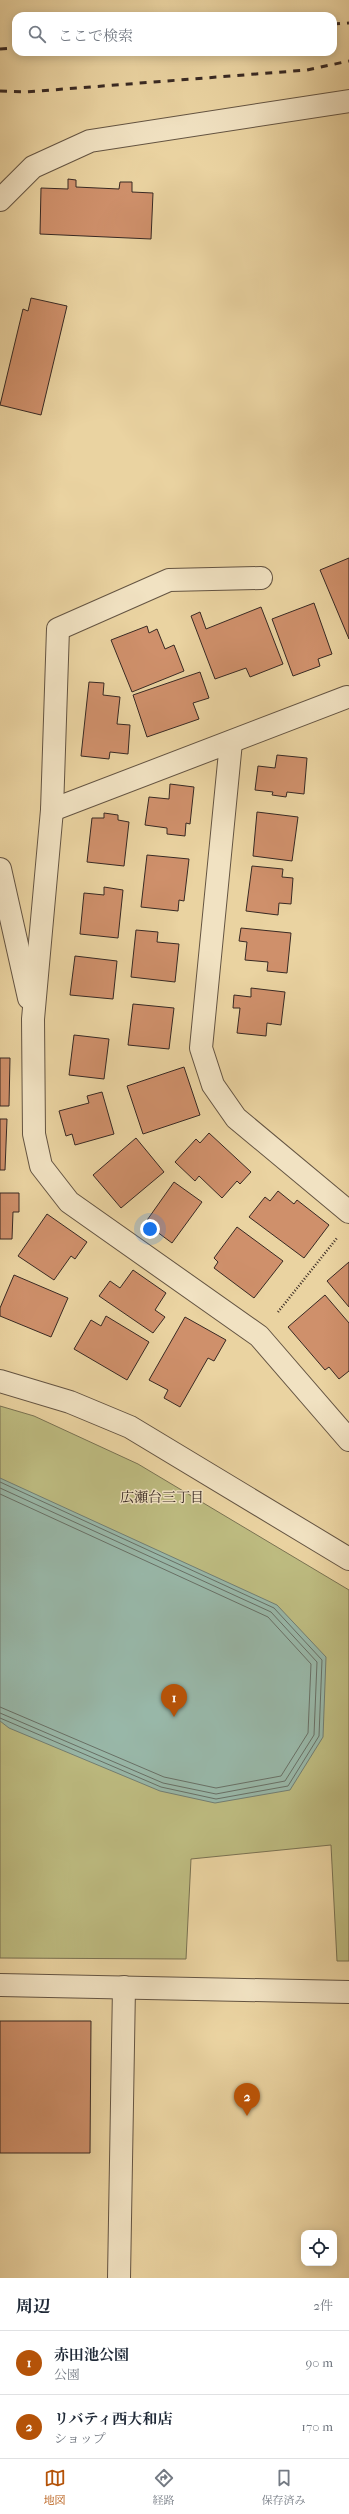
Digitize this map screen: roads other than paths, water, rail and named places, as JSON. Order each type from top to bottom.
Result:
[{"type":"street","points":[[0,200],[32,167],[90,141],[349,101]]},
{"type":"street","points":[[261,578],[169,580],[58,628],[52,810],[33,1019],[34,1134],[41,1166],[69,1202],[259,1336],[349,1440]]},
{"type":"street","points":[[52,810],[346,697]]},
{"type":"street","points":[[231,742],[201,1048],[213,1085],[236,1118],[349,1212]]},
{"type":"street","points":[[0,868],[33,1019]]},
{"type":"street","points":[[0,1381],[70,1402],[130,1427],[349,1559]]},
{"type":"street","points":[[0,1985],[349,1992]]},
{"type":"street","points":[[119,2278],[124,1987]]},
{"type":"water","points":[[0,1478],[277,1605],[326,1657],[323,1737],[290,1790],[215,1803],[160,1791],[9,1728],[0,1721]]},
{"type":"railway","points":[[337,24],[349,23]]},
{"type":"railway","points":[[0,49],[12,48]]},
{"type":"railway","points":[[0,91],[26,92],[307,70],[349,61]]},
{"type":"place","name":"赤田池公園","points":[[174,1717]]},
{"type":"place","name":"リバティ西大和店","points":[[247,2116]]},
{"type":"district","name":"広瀬台三丁目","points":[[162,1497]]}]
